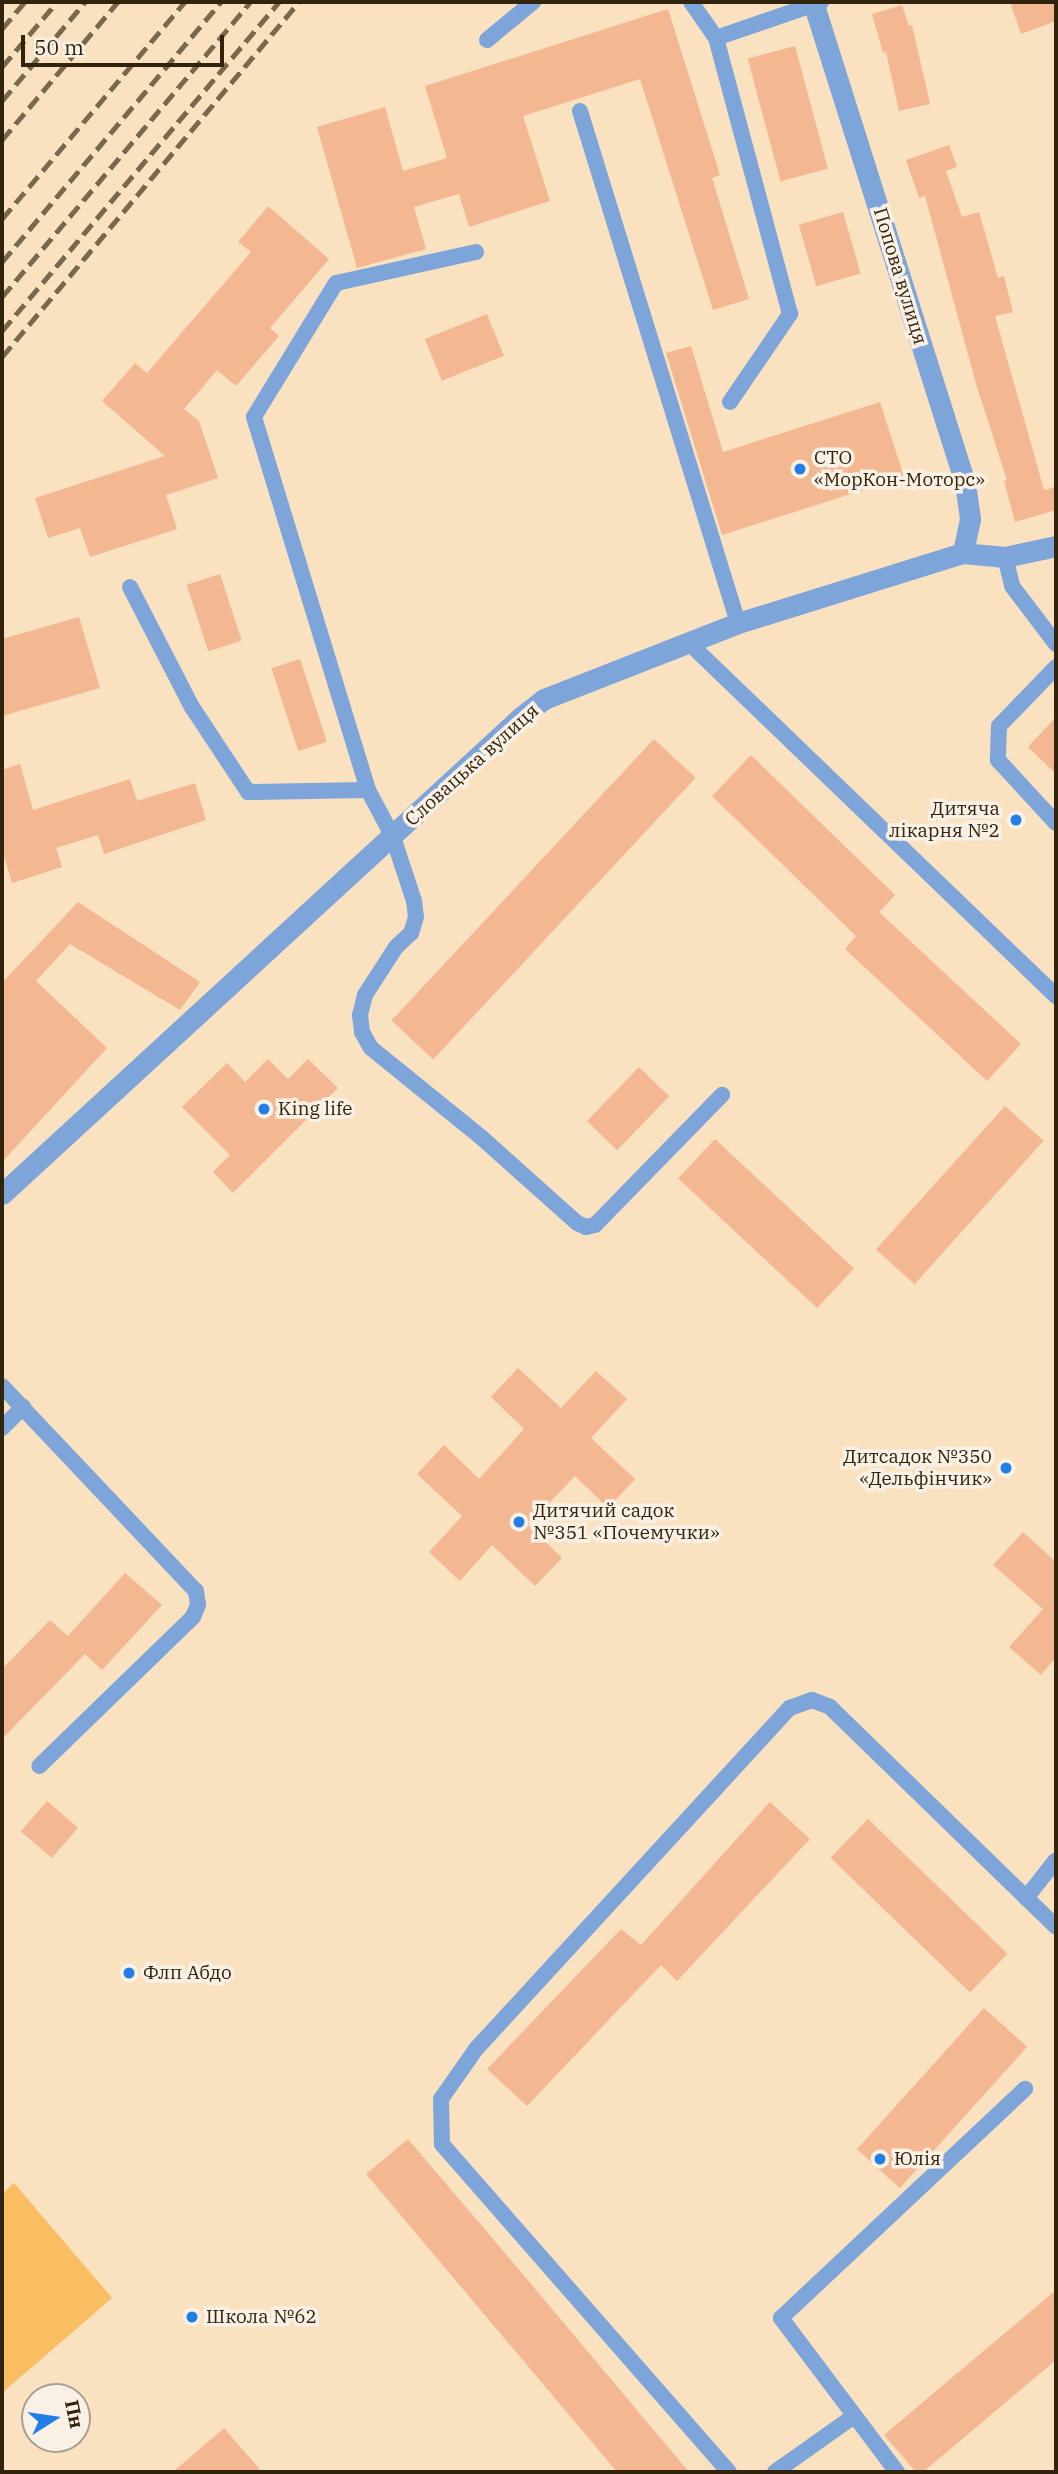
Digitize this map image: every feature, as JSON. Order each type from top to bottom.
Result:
[{"type":"street","name":"Попова вулиця","points":[[816,3],[965,483],[970,519],[963,553]]},
{"type":"street","name":"Словацька вулиця","points":[[2,1194],[521,717],[544,699],[738,623],[963,553],[1005,557],[1056,546]]},
{"type":"lane","points":[[487,40],[533,2]]},
{"type":"lane","points":[[691,2],[716,38],[790,314],[730,402]]},
{"type":"lane","points":[[716,38],[816,3]]},
{"type":"lane","points":[[580,111],[738,623]]},
{"type":"lane","points":[[476,253],[336,284],[254,417],[368,790],[393,837],[416,917],[411,933],[396,947],[365,995],[360,1015],[362,1032],[371,1048],[482,1138],[577,1223],[586,1227],[595,1225],[722,1095]]},
{"type":"lane","points":[[1005,557],[1012,586],[1056,644]]},
{"type":"lane","points":[[130,587],[191,707],[248,792],[368,790]]},
{"type":"lane","points":[[689,643],[1056,996]]},
{"type":"lane","points":[[1056,667],[999,726],[998,760],[1056,822]]},
{"type":"lane","points":[[2,1386],[196,1591],[198,1605],[193,1617],[39,1766]]},
{"type":"lane","points":[[2,1428],[23,1408]]},
{"type":"lane","points":[[729,2472],[442,2144],[441,2099],[476,2049],[790,1708],[812,1700],[830,1707],[1056,1927]]},
{"type":"lane","points":[[1026,1898],[1056,1860]]},
{"type":"lane","points":[[897,2472],[781,2318],[1025,2089]]},
{"type":"lane","points":[[775,2472],[854,2416]]},
{"type":"shaded area","points":[[14,2183],[112,2298],[2,2393],[2,2194]]},
{"type":"building","points":[[1010,2],[1056,2],[1056,21],[1021,34]]},
{"type":"building","points":[[902,5],[909,26],[912,25],[930,104],[899,111],[886,52],[883,53],[872,14]]},
{"type":"building","points":[[668,9],[720,175],[712,178],[749,299],[713,310],[640,79],[523,116],[550,201],[469,227],[459,194],[414,207],[426,249],[357,268],[317,127],[385,107],[403,171],[447,158],[425,86]]},
{"type":"building","points":[[795,46],[828,169],[781,181],[748,59]]},
{"type":"building","points":[[949,145],[957,167],[946,171],[962,217],[979,212],[998,278],[1004,276],[1013,312],[995,316],[1044,490],[1056,487],[1056,510],[1015,522],[1004,481],[1007,480],[977,387],[925,196],[919,198],[906,160]]},
{"type":"building","points":[[268,206],[329,259],[270,328],[279,336],[236,386],[217,370],[184,409],[199,421],[218,478],[166,495],[177,529],[90,557],[80,528],[48,538],[35,498],[165,456],[102,401],[135,363],[147,373],[251,252],[238,242]]},
{"type":"building","points":[[843,212],[861,274],[816,286],[799,225]]},
{"type":"building","points":[[487,314],[504,356],[442,381],[425,339]]},
{"type":"building","name":"СТО «МорКон-Моторс»","points":[[691,346],[723,452],[880,402],[904,477],[722,535],[666,353]]},
{"type":"building","points":[[220,574],[242,641],[208,651],[187,585]]},
{"type":"building","points":[[79,617],[100,688],[2,716],[2,639]]},
{"type":"building","points":[[300,659],[327,742],[298,751],[271,668]]},
{"type":"building","points":[[1056,717],[1056,774],[1028,747]]},
{"type":"building","points":[[654,739],[696,778],[433,1059],[391,1021]]},
{"type":"building","points":[[751,755],[895,895],[879,912],[1021,1044],[987,1081],[845,949],[856,936],[712,796]]},
{"type":"building","points":[[20,764],[33,810],[130,779],[137,801],[195,783],[206,820],[104,854],[98,835],[56,848],[62,867],[12,883],[2,849],[2,770]]},
{"type":"building","points":[[78,902],[200,982],[180,1010],[70,944],[36,981],[107,1048],[2,1162],[2,983]]},
{"type":"building","points":[[268,1059],[288,1079],[308,1059],[338,1088],[233,1193],[213,1172],[230,1155],[182,1107],[227,1063],[245,1082]]},
{"type":"building","points":[[639,1067],[669,1096],[617,1150],[587,1121]]},
{"type":"building","points":[[1005,1106],[1044,1141],[915,1284],[876,1249]]},
{"type":"building","points":[[715,1139],[854,1269],[817,1308],[678,1178]]},
{"type":"building","points":[[518,1368],[561,1408],[596,1371],[627,1399],[591,1438],[635,1479],[608,1508],[575,1476],[528,1525],[562,1558],[535,1586],[492,1545],[460,1581],[429,1552],[462,1516],[417,1474],[444,1445],[479,1479],[524,1429],[491,1397]]},
{"type":"building","points":[[1023,1532],[1056,1562],[1056,1657],[1041,1675],[1009,1647],[1043,1609],[993,1565]]},
{"type":"building","points":[[125,1573],[162,1605],[102,1670],[85,1654],[2,1739],[2,1669],[50,1620],[68,1636]]},
{"type":"building","points":[[47,1801],[78,1828],[52,1858],[21,1831]]},
{"type":"building","points":[[770,1802],[810,1839],[677,1981],[661,1965],[527,2106],[487,2069],[621,1929],[641,1945]]},
{"type":"building","points":[[868,1819],[1008,1954],[970,1993],[830,1858]]},
{"type":"building","points":[[984,2008],[1027,2047],[900,2188],[857,2149]]},
{"type":"building","points":[[408,2139],[689,2472],[617,2472],[366,2174]]},
{"type":"building","points":[[1056,2290],[1056,2360],[923,2472],[916,2472],[884,2435]]},
{"type":"building","points":[[224,2428],[262,2472],[173,2472]]},
{"type":"railway","points":[[2,29],[25,2]]},
{"type":"railway","points":[[2,67],[57,2]]},
{"type":"railway","points":[[2,101],[85,2]]},
{"type":"railway","points":[[2,140],[118,2]]},
{"type":"railway","points":[[2,219],[185,2]]},
{"type":"railway","points":[[2,262],[221,2]]},
{"type":"railway","points":[[2,297],[250,2]]},
{"type":"railway","points":[[2,331],[279,2]]},
{"type":"railway","points":[[2,357],[299,2]]},
{"type":"place","name":"СТО «МорКон-Моторс»","points":[[800,469]]},
{"type":"place","name":"Дитяча лікарня №2","points":[[1016,820]]},
{"type":"place","name":"King life","points":[[264,1109]]},
{"type":"place","name":"Дитсадок №350 «Дельфінчик»","points":[[1006,1468]]},
{"type":"place","name":"Дитячий садок №351 «Почемучки»","points":[[519,1522]]},
{"type":"place","name":"Флп Абдо","points":[[129,1973]]},
{"type":"place","name":"Юлія","points":[[880,2159]]},
{"type":"place","name":"Школа №62","points":[[192,2317]]}]
